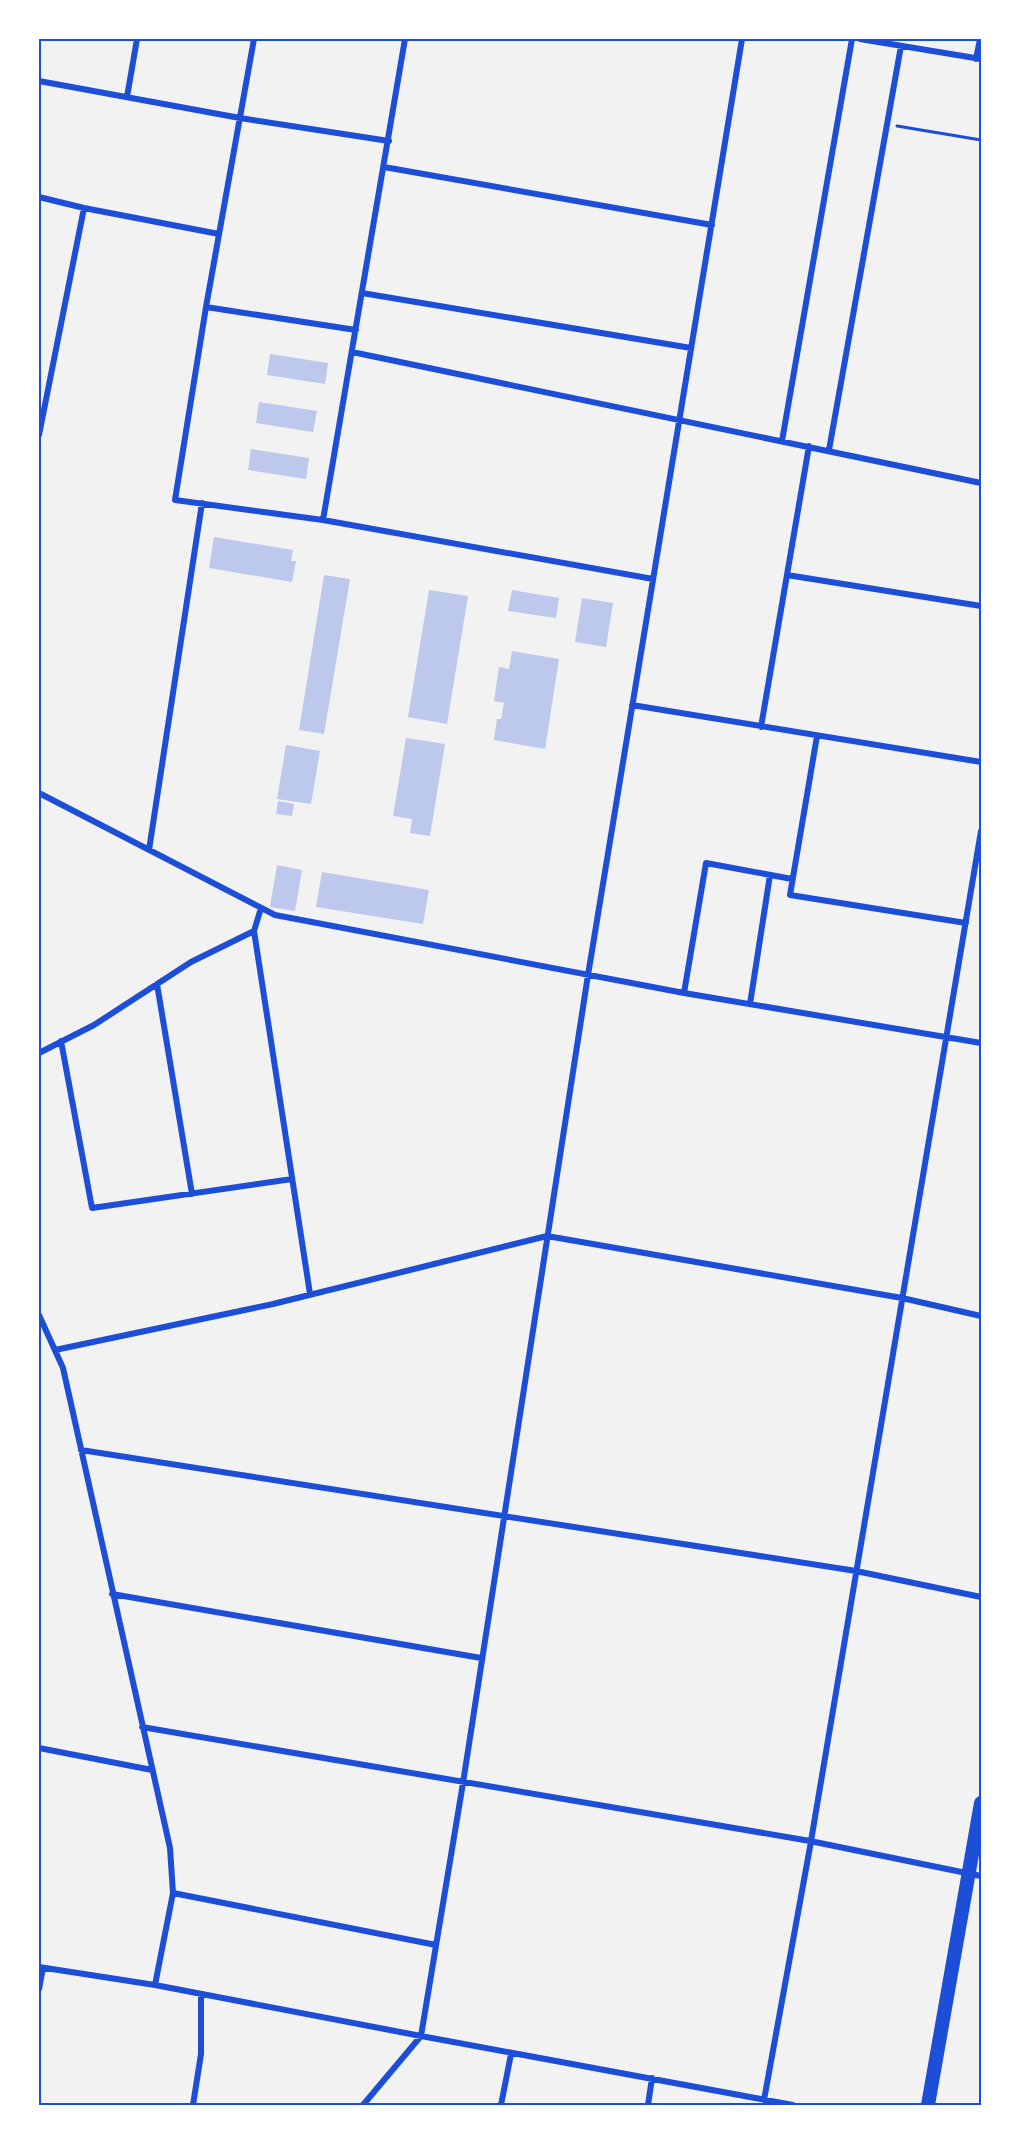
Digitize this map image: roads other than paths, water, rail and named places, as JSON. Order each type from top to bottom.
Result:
[{"type":"main road","points":[[928,2105],[975,1875],[981,1803]]},
{"type":"street","points":[[127,97],[137,39]]},
{"type":"street","points":[[254,39],[206,307],[175,500],[323,520],[653,579]]},
{"type":"street","points":[[323,520],[405,39]]},
{"type":"street","points":[[363,2105],[421,2036],[463,1783],[588,975],[742,39]]},
{"type":"street","points":[[782,441],[852,39]]},
{"type":"street","points":[[860,39],[979,59],[980,39]]},
{"type":"street","points":[[830,450],[901,46]]},
{"type":"street","points":[[39,81],[240,118],[389,141]]},
{"type":"street","points":[[384,167],[712,225]]},
{"type":"street","points":[[39,196],[84,208],[219,234]]},
{"type":"street","points":[[39,435],[84,208]]},
{"type":"street","points":[[362,293],[691,348]]},
{"type":"street","points":[[206,307],[356,330]]},
{"type":"street","points":[[352,352],[678,422],[830,450],[981,483]]},
{"type":"street","points":[[761,728],[809,446]]},
{"type":"street","points":[[149,850],[202,503]]},
{"type":"street","points":[[787,575],[981,606]]},
{"type":"street","points":[[632,705],[761,728],[981,762]]},
{"type":"street","points":[[817,736],[790,895],[966,923]]},
{"type":"street","points":[[39,793],[275,915],[684,993],[981,1043]]},
{"type":"street","points":[[764,2100],[981,831]]},
{"type":"street","points":[[684,993],[706,863],[792,879]]},
{"type":"street","points":[[750,1004],[770,875]]},
{"type":"street","points":[[261,908],[254,931],[310,1294]]},
{"type":"street","points":[[39,1053],[94,1025],[191,962],[254,931]]},
{"type":"street","points":[[157,984],[192,1194]]},
{"type":"street","points":[[61,1041],[92,1208],[292,1179]]},
{"type":"street","points":[[56,1350],[310,1294],[547,1236],[902,1298],[981,1316]]},
{"type":"street","points":[[39,1315],[63,1368],[170,1848],[173,1893],[155,1985]]},
{"type":"street","points":[[81,1450],[856,1571],[981,1597]]},
{"type":"street","points":[[112,1594],[481,1658]]},
{"type":"street","points":[[142,1727],[810,1841],[975,1875]]},
{"type":"street","points":[[39,1748],[152,1770]]},
{"type":"street","points":[[173,1893],[436,1945]]},
{"type":"street","points":[[39,1989],[41,1967],[155,1985],[511,2054],[793,2105]]},
{"type":"street","points":[[193,2105],[201,2054],[201,1994]]},
{"type":"street","points":[[501,2105],[511,2054]]},
{"type":"street","points":[[648,2105],[652,2078]]}]
